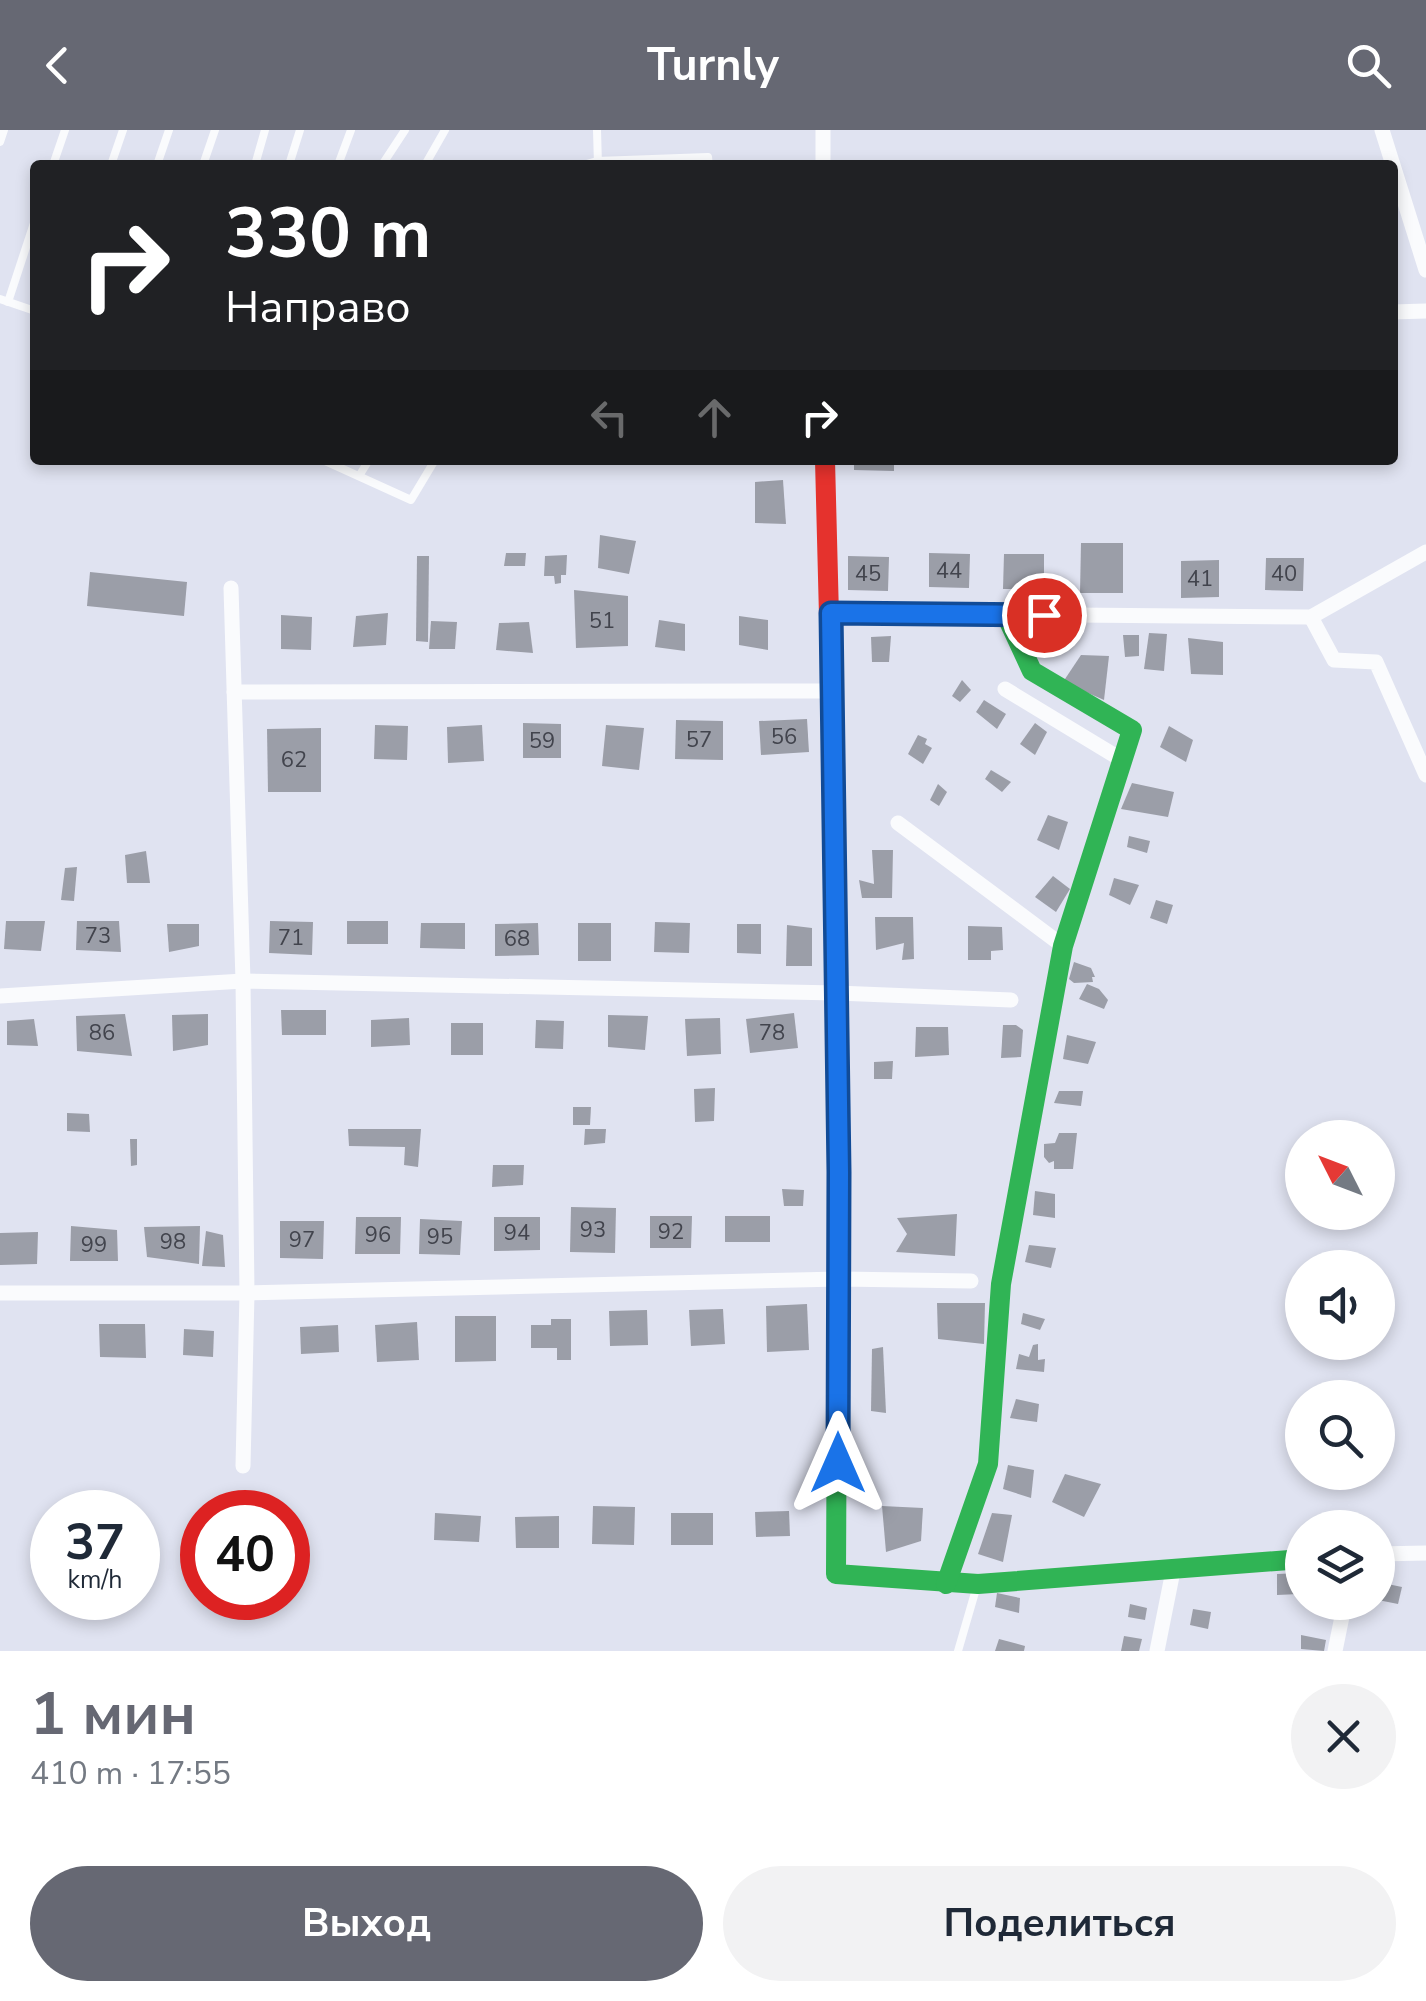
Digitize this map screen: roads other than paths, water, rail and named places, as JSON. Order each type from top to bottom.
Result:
[{"type":"street","points":[[823,130],[824,160]]},
{"type":"street","points":[[1382,130],[1391,160]]},
{"type":"street","points":[[1398,181],[1426,270]]},
{"type":"street","points":[[1398,312],[1426,311]]},
{"type":"street","points":[[825,465],[831,613],[840,1280],[836,1574],[978,1584],[1285,1561]]},
{"type":"street","points":[[831,613],[1311,617],[1426,552]]},
{"type":"street","points":[[231,588],[243,981],[243,1466]]},
{"type":"street","points":[[946,1584],[988,1464],[1001,1284],[1063,946],[1132,730],[1032,671],[1006,614]]},
{"type":"street","points":[[1311,617],[1334,660],[1376,662],[1426,775]]},
{"type":"street","points":[[1005,689],[1122,760]]},
{"type":"street","points":[[234,692],[832,691]]},
{"type":"street","points":[[898,823],[1063,946]]},
{"type":"street","points":[[0,996],[243,981],[1011,1000]]},
{"type":"street","points":[[0,1294],[246,1293],[840,1280],[971,1282]]},
{"type":"street","points":[[1395,1554],[1426,1553]]},
{"type":"street","points":[[1157,1651],[1174,1571]]},
{"type":"street","points":[[1335,1651],[1341,1620]]},
{"type":"lane","points":[[0,142],[4,130]]},
{"type":"lane","points":[[55,160],[65,130]]},
{"type":"lane","points":[[112,160],[122,130]]},
{"type":"lane","points":[[159,160],[169,130]]},
{"type":"lane","points":[[205,160],[215,130]]},
{"type":"lane","points":[[256,160],[265,130]]},
{"type":"lane","points":[[290,160],[300,130]]},
{"type":"lane","points":[[340,160],[351,130]]},
{"type":"lane","points":[[385,160],[404,130]]},
{"type":"lane","points":[[428,160],[445,130]]},
{"type":"lane","points":[[597,130],[597,160]]},
{"type":"lane","points":[[673,160],[708,160]]},
{"type":"lane","points":[[30,233],[4,301],[30,309]]},
{"type":"lane","points":[[334,465],[411,500],[433,465]]},
{"type":"lane","points":[[359,476],[366,465]]},
{"type":"lane","points":[[958,1651],[978,1584]]}]
